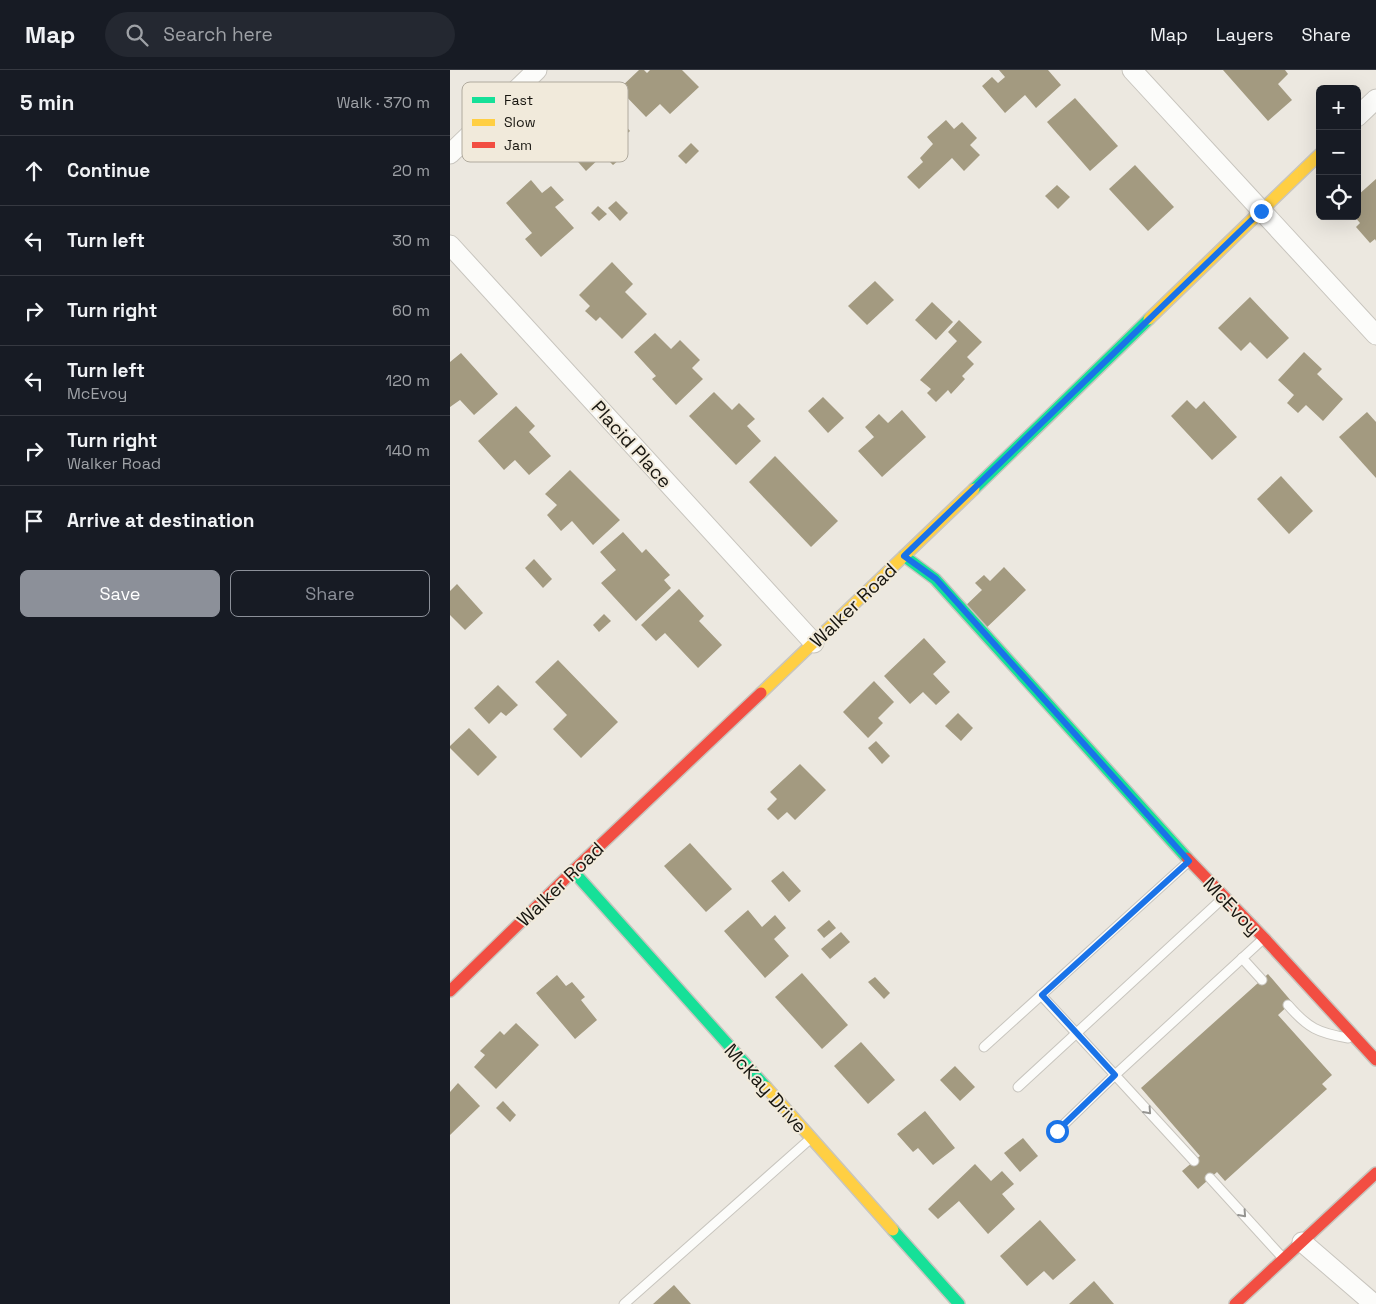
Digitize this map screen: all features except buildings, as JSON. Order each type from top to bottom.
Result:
[{"type":"street","points":[[525,82],[537,70]]},
{"type":"street","points":[[1132,70],[1376,335]]},
{"type":"street","points":[[1361,114],[1376,99]]},
{"type":"street","points":[[450,154],[462,142]]},
{"type":"street","name":"Walker Road","points":[[450,991],[573,871],[814,643],[1316,158]]},
{"type":"street","name":"Placid Place","points":[[450,245],[814,643]]},
{"type":"street","name":"McEvoy","points":[[904,556],[936,579],[1189,861],[1264,938],[1376,1060]]},
{"type":"street","name":"McKay Drive","points":[[573,871],[959,1304]]},
{"type":"street","points":[[1235,1304],[1376,1174]]},
{"type":"street","points":[[1302,1242],[1374,1304]]},
{"type":"lane","points":[[984,1047],[1189,861]]},
{"type":"lane","points":[[1018,1087],[1224,897]]},
{"type":"lane","points":[[1057,1131],[1264,938]]},
{"type":"lane","points":[[1242,958],[1262,980]]},
{"type":"lane","points":[[1042,995],[1194,1161]]},
{"type":"lane","points":[[1288,1005],[1302,1021],[1316,1030],[1328,1035],[1358,1040]]},
{"type":"lane","points":[[624,1304],[811,1138]]},
{"type":"lane","points":[[1210,1178],[1284,1259]]},
{"type":"traffic: fast","points":[[974,489],[1149,319]]},
{"type":"traffic: fast","points":[[904,556],[935,579],[1187,858]]},
{"type":"traffic: fast","points":[[573,871],[766,1087]]},
{"type":"traffic: fast","points":[[893,1230],[959,1304]]},
{"type":"traffic: slow","points":[[1149,319],[1316,158]]},
{"type":"traffic: slow","points":[[761,693],[974,489]]},
{"type":"traffic: slow","points":[[766,1087],[893,1230]]},
{"type":"traffic: jam","points":[[450,991],[573,871],[761,693]]},
{"type":"traffic: jam","points":[[1187,858],[1264,938],[1376,1060]]},
{"type":"traffic: jam","points":[[1235,1304],[1376,1173]]},
{"type":"route","points":[[1057,1131],[1115,1075],[1042,995],[1189,861],[936,579],[904,556],[1261,211]]}]
